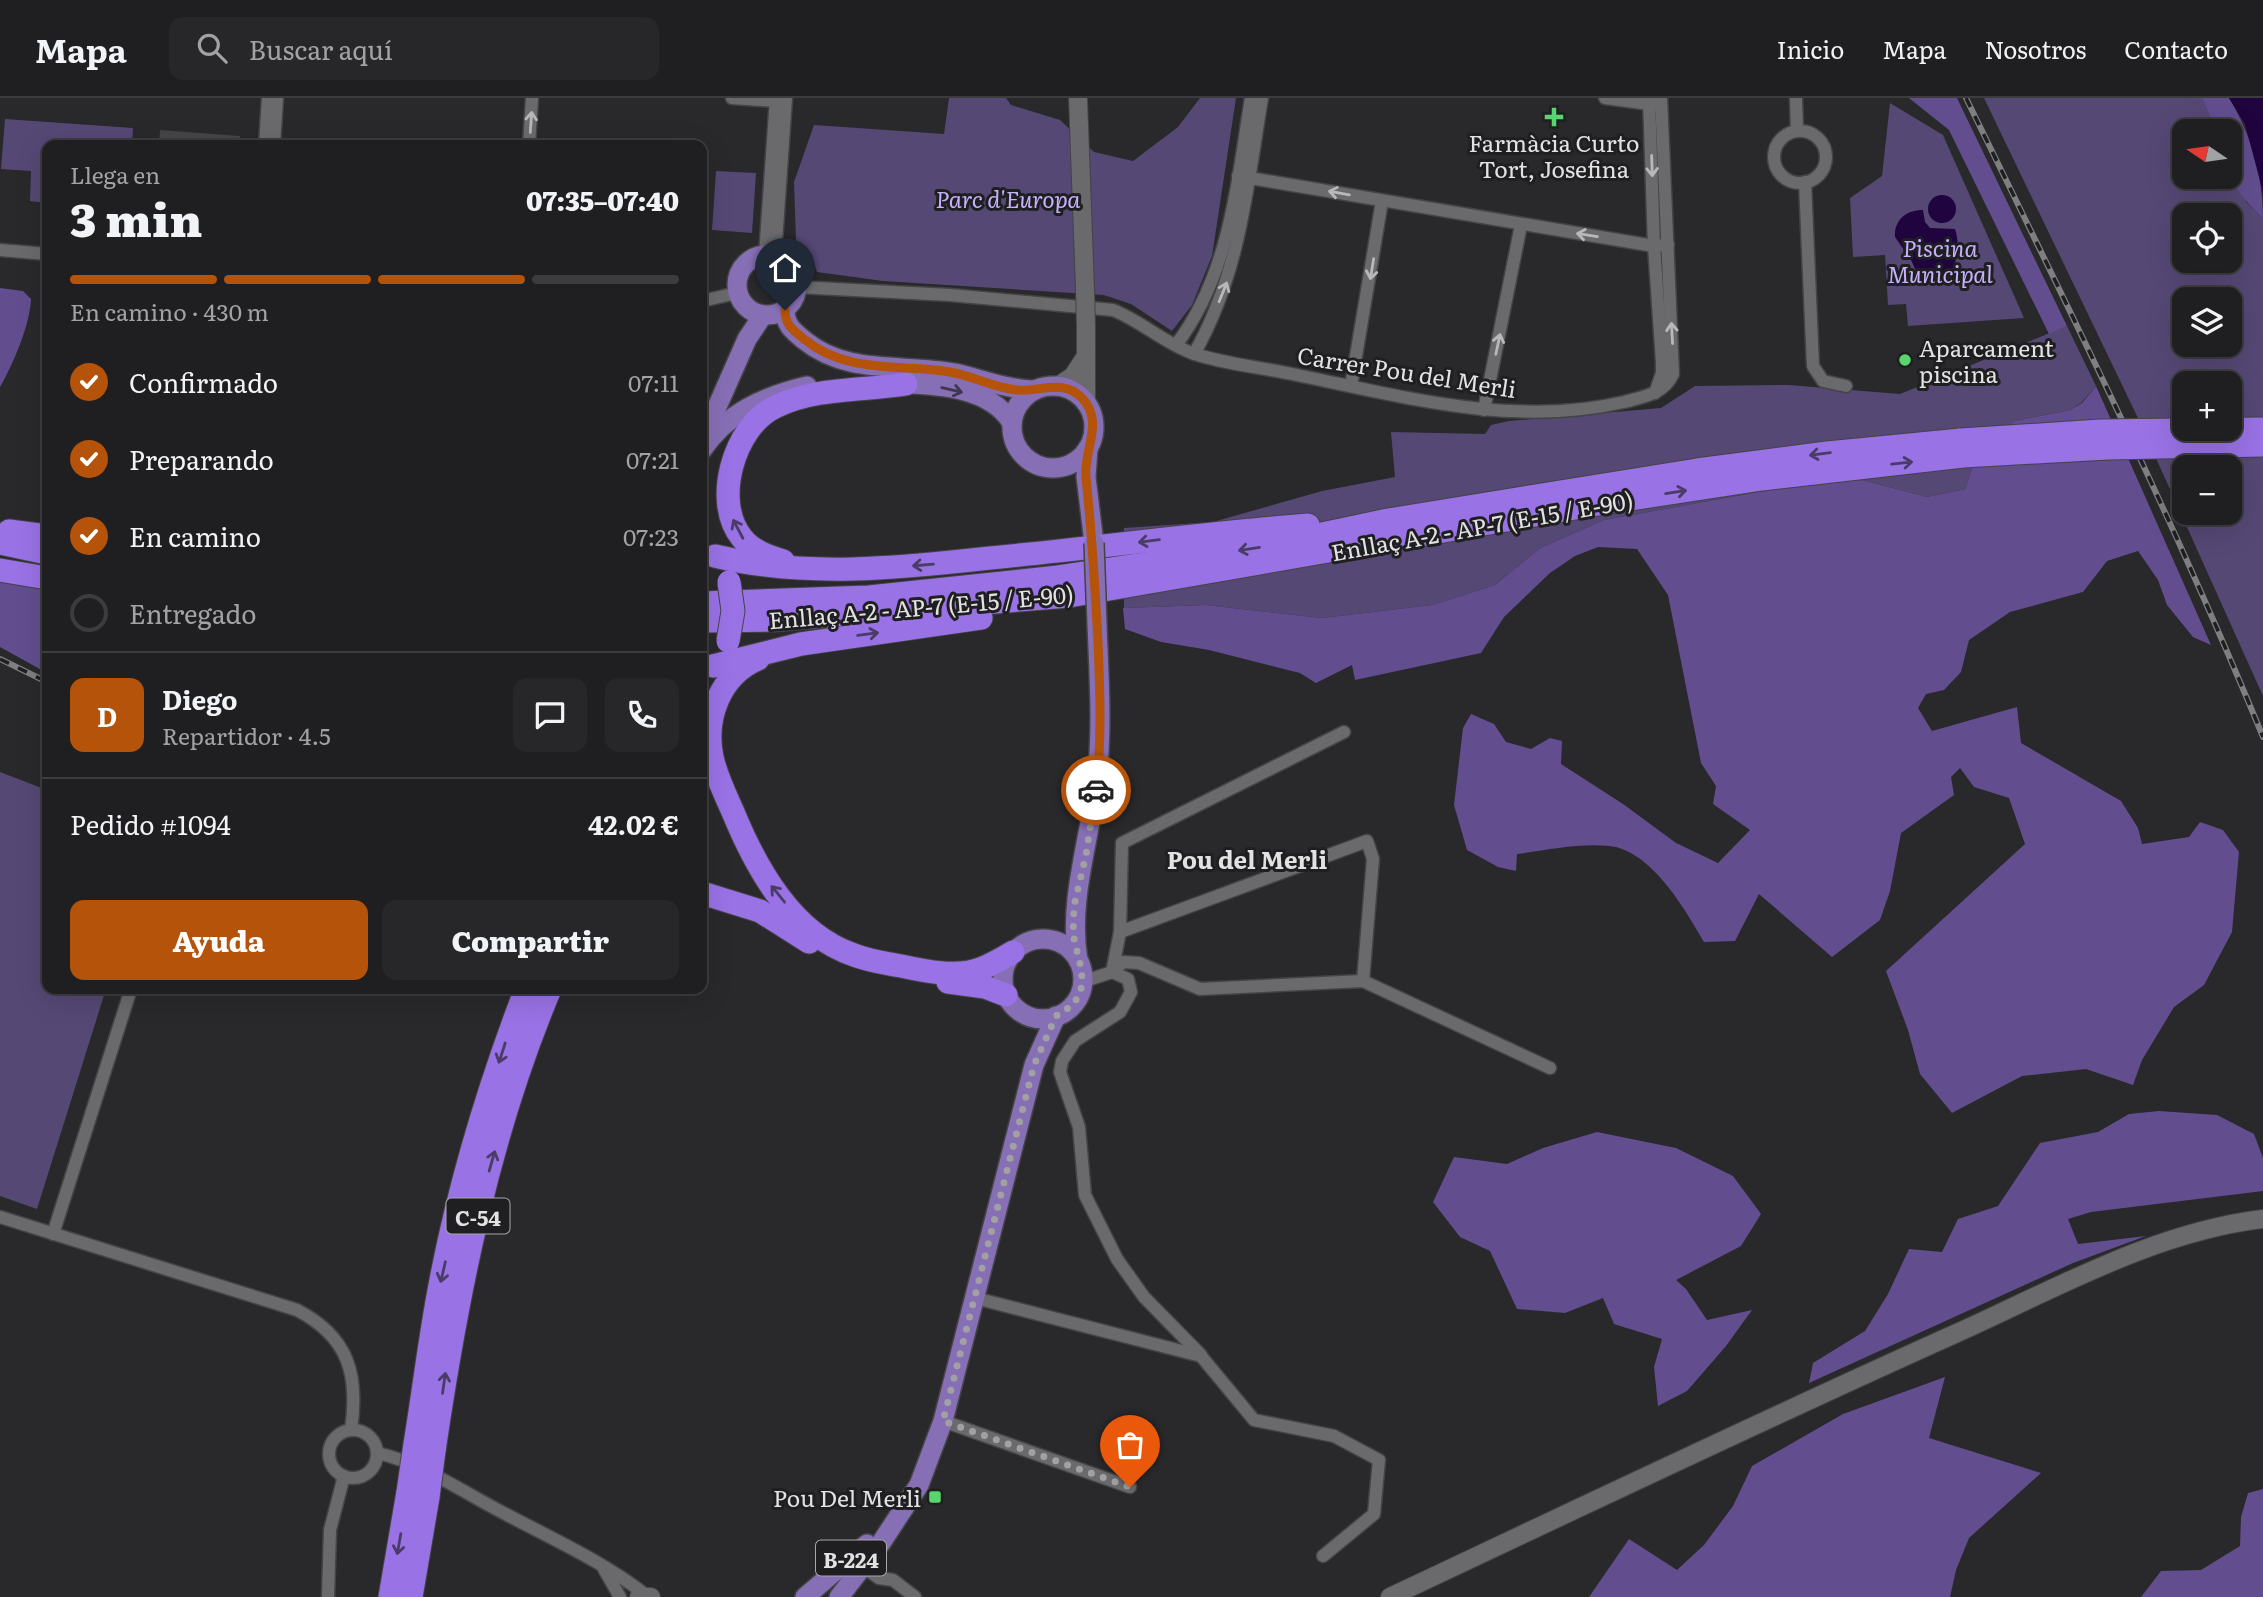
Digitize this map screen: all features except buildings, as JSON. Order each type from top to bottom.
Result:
[{"type":"highway","points":[[842,568],[783,562],[757,551],[740,536],[729,506],[729,482],[735,453],[748,428],[776,406],[809,395],[906,384]]},
{"type":"highway","name":"Enllaç A-2 - AP-7 (E-15 / E-90)","points":[[1962,448],[2100,431],[2263,429]]},
{"type":"highway","name":"Enllaç A-2 - AP-7 (E-15 / E-90)","points":[[707,621],[775,620],[1069,596],[1697,470],[1827,453],[1962,448],[2263,445]]},
{"type":"highway","points":[[0,530],[42,535]]},
{"type":"highway","points":[[708,549],[752,565],[793,569],[915,566],[1228,530],[1389,530]]},
{"type":"highway","points":[[707,671],[801,644],[1255,577],[1389,530]]},
{"type":"highway","name":"Enllaç A-2 - AP-7 (E-15 / E-90)","points":[[707,603],[869,597],[1058,577],[1389,530]]},
{"type":"highway","points":[[0,543],[42,552]]},
{"type":"highway","points":[[707,671],[728,640],[733,611],[729,582],[708,549]]},
{"type":"highway","points":[[0,559],[42,566]]},
{"type":"highway","points":[[0,570],[42,577]]},
{"type":"highway","points":[[801,644],[754,662],[737,673],[724,686],[710,723],[712,758],[718,776],[761,871],[797,917],[822,938],[851,955],[908,968],[957,973],[978,970],[1013,952]]},
{"type":"highway","points":[[707,895],[760,911],[815,946],[853,965],[909,978],[985,987],[1012,1002]]},
{"type":"highway","name":"C-54","points":[[411,1597],[418,1495],[425,1447],[438,1295],[459,1199],[487,1099],[524,994]]},
{"type":"highway","name":"C-54","points":[[425,1447],[462,1279],[492,1162],[521,1069],[549,994]]},
{"type":"highway","name":"C-54","points":[[390,1597],[418,1495]]},
{"type":"main road","points":[[1078,98],[1087,354],[1086,404]]},
{"type":"main road","points":[[707,431],[747,339],[749,305],[738,275],[755,257],[770,256],[790,267],[797,287],[793,300],[785,310],[769,315],[749,305]]},
{"type":"main road","points":[[707,407],[743,327],[749,305]]},
{"type":"main road","points":[[785,310],[788,325],[813,346],[841,360],[871,367],[955,373],[1013,390],[1058,386],[1073,376],[1087,354]]},
{"type":"main road","points":[[707,445],[736,414],[780,392],[843,381],[946,388],[996,404],[1012,423]]},
{"type":"main road","points":[[1058,386],[1076,393],[1086,404],[1094,424],[1088,448],[1086,477],[1094,543],[1100,694],[1097,781],[1086,855],[1074,906],[1073,934],[1082,982]]},
{"type":"main road","points":[[1033,390],[1015,410],[1013,437],[1024,455],[1041,466],[1055,468],[1077,485],[1091,504]]},
{"type":"main road","points":[[1055,468],[1079,458],[1088,448]]},
{"type":"main road","points":[[1013,952],[1054,929],[1074,906]]},
{"type":"main road","points":[[1036,940],[1061,944],[1077,960]]},
{"type":"main road","name":"B-224","points":[[1013,952],[1004,972],[1012,1002],[1028,1028],[1034,1065]]},
{"type":"main road","name":"B-224","points":[[805,1597],[897,1518],[926,1471],[943,1421],[1034,1065],[1056,1016],[1074,1004],[1082,982]]},
{"type":"main road","points":[[1012,1002],[1036,1018],[1056,1016]]},
{"type":"main road","points":[[1390,1597],[1729,1437],[2147,1248],[2203,1230],[2263,1219]]},
{"type":"main road","points":[[839,1597],[897,1518]]},
{"type":"main road","points":[[639,1597],[649,1597]]},
{"type":"street","points":[[265,140],[268,98]]},
{"type":"street","points":[[274,140],[277,98]]},
{"type":"street","points":[[529,140],[532,98]]},
{"type":"street","points":[[732,98],[779,99],[770,256]]},
{"type":"street","points":[[1194,354],[1226,288],[1236,255],[1251,98]]},
{"type":"street","points":[[1176,345],[1190,327],[1213,282],[1244,177],[1262,98]]},
{"type":"street","points":[[1244,177],[1521,225],[1661,246],[1655,102],[1605,98]]},
{"type":"street","points":[[1797,98],[1797,131]]},
{"type":"street","points":[[1797,131],[1814,135],[1825,149],[1826,158],[1820,174],[1805,182],[1789,180],[1777,169],[1775,161],[1775,153],[1783,138],[1797,131]]},
{"type":"street","points":[[1805,182],[1813,366],[1823,381],[1846,386]]},
{"type":"street","points":[[1351,386],[1382,201]]},
{"type":"street","points":[[1484,410],[1521,225]]},
{"type":"street","name":"Carrer Pou del Merli","points":[[797,287],[950,295],[1073,304],[1113,310],[1194,354],[1484,410],[1565,411],[1621,402],[1655,393],[1662,373],[1661,246]]},
{"type":"street","points":[[0,250],[42,254]]},
{"type":"street","points":[[707,301],[749,305]]},
{"type":"street","points":[[1112,972],[1120,932],[1122,843],[1344,732]]},
{"type":"street","points":[[1120,932],[1367,841],[1373,859],[1363,981]]},
{"type":"street","points":[[1082,982],[1112,972],[1123,962],[1139,963],[1200,989],[1363,981],[1550,1068]]},
{"type":"street","points":[[1112,972],[1128,979],[1131,992],[1120,1012],[1075,1041],[1062,1061],[1060,1072],[1079,1127],[1085,1195],[1117,1259],[1144,1297],[1201,1356],[1254,1420],[1334,1436],[1379,1460],[1374,1514],[1323,1556]]},
{"type":"street","points":[[53,1234],[129,994]]},
{"type":"street","points":[[0,1217],[297,1310],[314,1319],[329,1332],[349,1362],[354,1392],[351,1430]]},
{"type":"street","points":[[975,1298],[1201,1356]]},
{"type":"street","points":[[943,1421],[1130,1487]]},
{"type":"street","points":[[351,1430],[366,1434],[377,1453],[376,1461],[366,1474],[351,1478],[332,1466],[329,1450],[337,1436],[351,1430]]},
{"type":"street","points":[[377,1453],[396,1457],[446,1482],[616,1574],[649,1597]]},
{"type":"street","points":[[328,1597],[330,1530],[344,1476]]},
{"type":"street","points":[[862,1566],[879,1578],[893,1580],[915,1597]]},
{"type":"street","points":[[604,1569],[620,1597]]},
{"type":"green space","name":"Parc d'Europa","points":[[949,98],[1006,98],[1011,105],[1060,120],[1094,152],[1133,161],[1178,127],[1200,98],[1236,98],[1212,256],[1192,305],[1172,331],[1131,304],[1104,295],[883,281],[817,272],[811,254],[796,242],[794,182],[814,125],[944,134]]},
{"type":"green space","points":[[1984,98],[2202,98],[2211,119],[2172,119],[2172,189],[2239,189],[2247,203],[2263,218],[2263,696],[2186,525],[2242,525],[2242,455],[2172,455],[2172,494]]},
{"type":"green space","name":"Piscina Municipal","points":[[1890,103],[1943,135],[2024,318],[1908,326],[1906,304],[1888,305],[1885,255],[1853,257],[1850,198],[1882,176]]},
{"type":"green space","points":[[5,119],[133,128],[132,140],[42,140],[42,202],[30,201],[31,171],[1,169]]},
{"type":"green space","points":[[716,171],[756,173],[752,233],[712,230]]},
{"type":"green space","points":[[2067,326],[2096,386],[2081,403],[2070,410],[2014,421],[1973,466],[1965,489],[1927,497],[1862,480],[1813,482],[1604,520],[1540,548],[1495,585],[1432,605],[1322,618],[1206,605],[1124,608],[1124,528],[1213,522],[1322,491],[1395,477],[1391,432],[1485,434],[1491,425],[1509,421],[1661,408],[1695,386],[1789,385],[1900,394]]},
{"type":"green space","points":[[0,772],[42,788],[42,994],[104,994],[37,1209],[0,1196]]},
{"type":"shaded area","points":[[1909,98],[1957,98],[2067,326],[2049,334],[1949,130]]},
{"type":"shaded area","points":[[2202,98],[2229,98],[2240,119],[2211,119]]},
{"type":"shaded area","points":[[2229,98],[2263,98],[2263,192],[2245,124]]},
{"type":"shaded area","points":[[2242,122],[2258,171],[2263,218],[2238,189],[2242,189]]},
{"type":"shaded area","points":[[1942,195],[1952,199],[1956,209],[1952,219],[1942,223],[1932,219],[1928,209],[1932,199]]},
{"type":"shaded area","points":[[1923,210],[1925,222],[1930,228],[1955,229],[1957,250],[1952,271],[1938,282],[1918,275],[1895,237],[1902,217]]},
{"type":"shaded area","points":[[0,288],[23,291],[31,299],[20,344],[0,387]]},
{"type":"shaded area","points":[[2096,386],[2211,645],[2193,637],[2167,605],[2158,580],[2138,551],[2107,561],[2083,592],[2010,612],[1969,640],[1961,672],[1944,690],[1926,694],[1918,708],[1932,731],[2017,707],[2021,743],[2121,801],[2138,828],[2142,844],[2189,837],[2200,822],[2223,830],[2239,852],[2232,932],[2204,985],[2174,1007],[2142,1060],[2133,1085],[2086,1069],[2022,1076],[1952,1113],[1920,1074],[1908,1030],[1886,971],[2025,844],[2009,798],[1974,787],[1960,768],[1951,777],[1954,795],[1901,833],[1890,891],[1880,920],[1832,957],[1759,894],[1735,941],[1704,942],[1677,898],[1653,869],[1624,850],[1586,845],[1517,854],[1516,871],[1498,867],[1467,850],[1454,805],[1463,728],[1471,714],[1494,724],[1506,742],[1531,749],[1550,738],[1562,741],[1561,764],[1623,804],[1676,843],[1718,863],[1750,830],[1713,804],[1716,786],[1701,763],[1668,595],[1637,549],[1598,547],[1575,556],[1550,573],[1504,617],[1481,653],[1355,680],[1352,665],[1316,683],[1300,673],[1209,650],[1161,642],[1125,629],[1123,608],[1206,605],[1322,618],[1432,605],[1495,585],[1540,548],[1604,520],[1813,482],[1862,480],[1927,497],[1965,489],[1973,466],[2014,421],[2070,410],[2082,403]]},
{"type":"shaded area","points":[[0,576],[42,587],[42,670],[0,647]]},
{"type":"shaded area","points":[[2159,1111],[2217,1115],[2254,1134],[2263,1158],[2263,1191],[2091,1212],[2068,1219],[2078,1244],[2146,1236],[2073,1263],[1809,1383],[1813,1363],[1865,1331],[1888,1294],[1909,1249],[1942,1252],[1958,1219],[1998,1206],[2040,1143],[2098,1132],[2129,1114]]},
{"type":"shaded area","points":[[1597,1132],[1676,1148],[1733,1176],[1761,1214],[1741,1246],[1676,1280],[1686,1289],[1707,1320],[1752,1310],[1726,1346],[1687,1391],[1658,1406],[1654,1367],[1662,1339],[1614,1324],[1603,1298],[1565,1313],[1517,1309],[1490,1251],[1460,1237],[1433,1202],[1454,1157],[1507,1164],[1543,1148]]},
{"type":"shaded area","points":[[1945,1377],[1929,1438],[2041,1473],[1969,1538],[1956,1570],[1950,1597],[1589,1597],[1629,1539],[1677,1570],[1704,1545],[1733,1506],[1752,1466],[1843,1414]]},
{"type":"shaded area","points":[[2263,1489],[2263,1597],[2141,1597],[2161,1571],[2201,1570],[2240,1546],[2241,1517],[2248,1493]]},
{"type":"railway","points":[[1966,98],[2157,495],[2263,737]]},
{"type":"railway","points":[[0,659],[42,680]]},
{"type":"way so far","points":[[1096,790],[1086,855],[1074,906],[1073,934],[1082,972],[1081,990],[1074,1004],[1056,1016],[1034,1065],[943,1421],[1130,1487]]},
{"type":"place","name":"Farmàcia Curto Tort, Josefina","points":[[1554,117]]},
{"type":"place","name":"Aparcament piscina","points":[[1905,360]]},
{"type":"place","name":"Pou Del Merli","points":[[935,1497]]},
{"type":"district","name":"Pou del Merli","points":[[1247,858]]},
{"type":"route","points":[[785,310],[788,325],[813,346],[841,360],[871,367],[955,373],[1013,390],[1058,386],[1076,393],[1086,404],[1094,424],[1086,461],[1086,477],[1094,543],[1100,694],[1096,790]]}]
